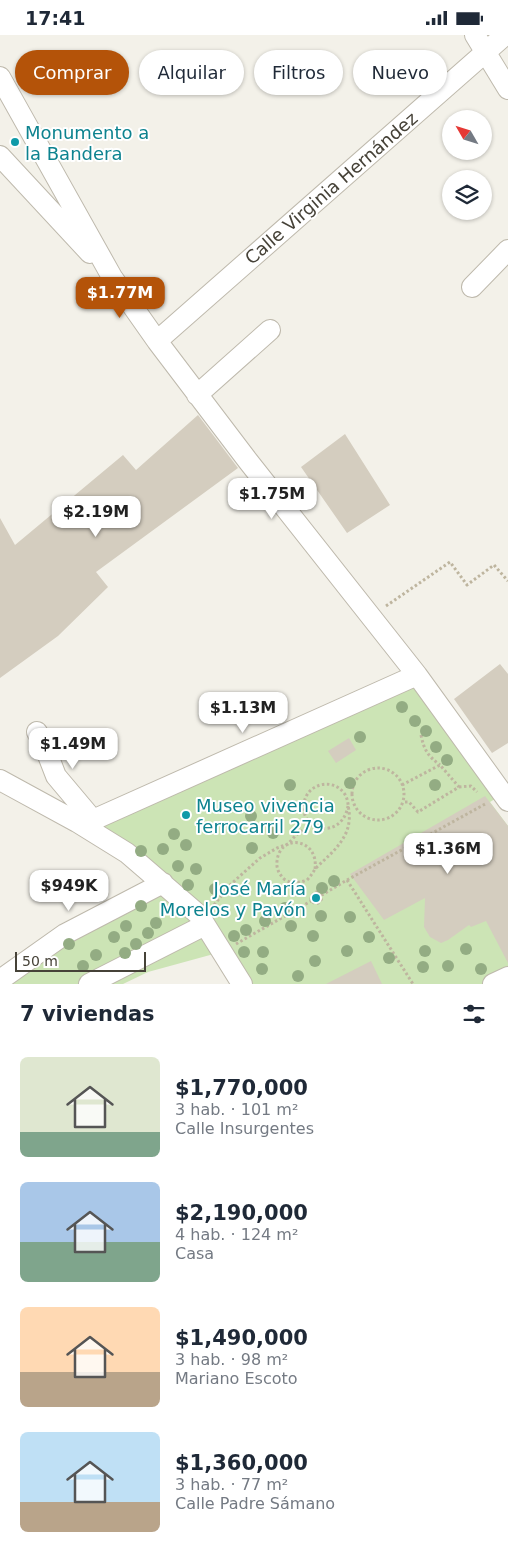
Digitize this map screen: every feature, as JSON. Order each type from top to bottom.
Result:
[{"type":"street","name":"Calle Virginia Hernández","points":[[157,341],[480,43],[504,35]]},
{"type":"street","points":[[480,43],[508,89]]},
{"type":"street","points":[[0,77],[112,277],[157,341],[197,395],[417,675],[506,796]]},
{"type":"street","points":[[4,168],[112,277]]},
{"type":"street","points":[[472,287],[508,250]]},
{"type":"street","points":[[197,395],[270,330]]},
{"type":"street","points":[[85,821],[417,675]]},
{"type":"street","points":[[37,732],[56,776],[85,821]]},
{"type":"street","points":[[0,780],[85,821],[163,883],[199,915],[242,984]]},
{"type":"street","points":[[0,980],[66,934],[163,883]]},
{"type":"street","points":[[89,984],[205,925]]},
{"type":"street","points":[[493,984],[508,977]]},
{"type":"path","points":[[371,617],[450,562],[467,585],[494,565],[508,581]]},
{"type":"path","points":[[421,735],[423,745],[429,757],[440,765],[459,787]]},
{"type":"path","points":[[402,785],[440,765]]},
{"type":"path","points":[[347,799],[361,775],[368,770],[376,768],[392,772],[398,778],[404,793],[398,810],[384,819],[375,820],[348,806]]},
{"type":"path","points":[[315,869],[338,847],[346,833],[350,818],[347,799],[338,787],[331,784],[316,786],[310,790],[306,797],[304,812],[312,824],[318,827],[332,827],[344,819],[348,806]]},
{"type":"path","points":[[402,802],[408,802],[418,812],[459,787],[471,786]]},
{"type":"path","points":[[353,789],[355,805],[360,812]]},
{"type":"path","points":[[312,901],[316,904],[319,903],[322,895],[347,880],[506,796]]},
{"type":"path","points":[[205,925],[210,909],[231,884],[260,858],[277,848],[288,844],[301,843],[312,850],[316,863],[312,875],[301,882],[288,881],[282,877],[276,865],[283,848],[288,844],[296,835],[312,824]]},
{"type":"path","points":[[347,880],[413,984]]},
{"type":"path","points":[[312,901],[313,894],[318,892],[322,895]]},
{"type":"path","points":[[222,952],[312,901]]},
{"type":"green space","points":[[417,675],[503,794],[490,802],[508,826],[508,977],[493,984],[242,984],[221,952],[148,972],[123,984],[0,984],[162,884],[77,822]]},
{"type":"building","points":[[198,415],[238,468],[96,572],[108,587],[58,636],[0,678],[0,518],[15,545],[123,455],[136,470]]},
{"type":"building","points":[[345,434],[390,505],[347,533],[301,467]]},
{"type":"building","points":[[500,664],[508,674],[508,743],[492,753],[454,699]]},
{"type":"building","points":[[349,738],[356,750],[336,763],[328,751]]},
{"type":"building","points":[[485,796],[508,826],[508,963],[486,921],[471,927],[469,925],[441,943],[430,937],[424,927],[425,898],[384,920],[350,874]]},
{"type":"building","points":[[371,961],[382,984],[326,984]]},
{"type":"place","name":"Monumento a la Bandera","points":[[15,142]]},
{"type":"place","name":"Museo vivencia ferrocarril 279","points":[[186,815]]},
{"type":"place","name":"José María Morelos y Pavón","points":[[316,898]]}]
